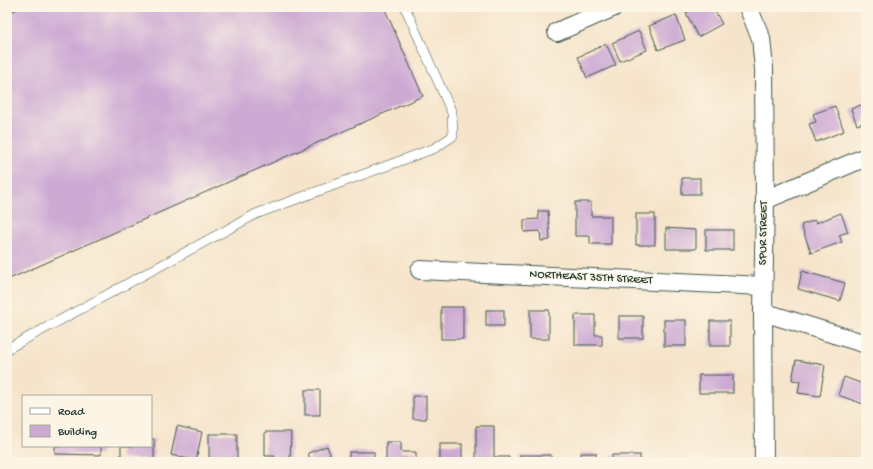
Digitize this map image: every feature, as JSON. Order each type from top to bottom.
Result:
[{"type":"street","points":[[557,32],[614,7]]},
{"type":"street","name":"SPUR STREET","points":[[748,7],[761,38],[764,69],[764,462]]},
{"type":"street","points":[[765,200],[866,157]]},
{"type":"street","name":"NORTHEAST 35TH STREET","points":[[420,270],[763,286]]},
{"type":"street","points":[[763,312],[866,344]]},
{"type":"lane","points":[[7,349],[256,214],[435,148],[452,136],[452,113],[405,7]]},
{"type":"building","points":[[22,7],[384,7],[423,96],[7,280],[7,14]]},
{"type":"building","points":[[698,7],[713,7],[722,24],[698,37],[686,13]]},
{"type":"building","points":[[676,15],[685,40],[658,50],[649,26]]},
{"type":"building","points":[[639,31],[647,50],[620,61],[612,43]]},
{"type":"building","points":[[606,44],[616,65],[587,78],[578,57]]},
{"type":"building","points":[[866,103],[866,122],[857,125],[851,109]]},
{"type":"building","points":[[835,106],[844,131],[816,142],[809,124],[816,122],[813,114]]},
{"type":"building","points":[[682,178],[700,178],[700,194],[682,194]]},
{"type":"building","points":[[575,202],[591,202],[591,216],[611,216],[611,244],[590,244],[590,236],[575,236]]},
{"type":"building","points":[[538,211],[548,211],[550,240],[541,241],[540,231],[524,232],[524,220],[539,219]]},
{"type":"building","points":[[841,213],[848,232],[839,235],[842,242],[811,253],[801,225],[815,220],[816,223]]},
{"type":"building","points":[[636,214],[655,214],[655,245],[636,245]]},
{"type":"building","points":[[666,228],[696,230],[696,249],[666,249]]},
{"type":"building","points":[[706,230],[733,230],[733,250],[706,250]]},
{"type":"building","points":[[802,271],[845,283],[840,301],[798,289]]},
{"type":"building","points":[[441,307],[463,307],[463,339],[441,339]]},
{"type":"building","points":[[486,310],[504,310],[504,326],[486,326]]},
{"type":"building","points":[[530,310],[549,310],[549,339],[530,339]]},
{"type":"building","points":[[575,315],[595,315],[595,335],[602,335],[602,345],[575,345]]},
{"type":"building","points":[[619,316],[643,316],[643,338],[619,338]]},
{"type":"building","points":[[664,320],[686,320],[686,346],[664,346]]},
{"type":"building","points":[[710,321],[730,321],[730,346],[710,346]]},
{"type":"building","points":[[796,360],[825,365],[820,396],[798,393],[800,381],[792,380]]},
{"type":"building","points":[[699,375],[733,375],[733,393],[699,393]]},
{"type":"building","points":[[844,377],[866,385],[866,405],[838,395]]},
{"type":"building","points":[[305,390],[320,390],[320,415],[305,415]]},
{"type":"building","points":[[413,396],[426,396],[426,419],[413,419]]},
{"type":"building","points":[[177,426],[202,432],[196,461],[171,455]]},
{"type":"building","points":[[476,426],[494,426],[494,457],[509,457],[509,462],[476,462]]},
{"type":"building","points":[[265,432],[291,432],[290,462],[274,462],[275,456],[265,456]]},
{"type":"building","points":[[209,434],[237,434],[237,462],[209,462]]},
{"type":"building","points":[[152,439],[154,439],[154,459],[121,459],[121,447],[152,447]]},
{"type":"building","points":[[386,442],[401,442],[401,452],[416,452],[416,462],[386,462]]},
{"type":"building","points":[[440,444],[462,444],[462,462],[440,462]]},
{"type":"building","points":[[327,446],[333,462],[311,462],[308,453]]},
{"type":"building","points":[[55,447],[101,447],[101,455],[55,454]]},
{"type":"building","points":[[349,452],[374,452],[374,462],[349,462]]},
{"type":"building","points":[[581,453],[596,453],[596,462],[581,462]]},
{"type":"building","points":[[520,455],[551,455],[551,462],[520,462]]},
{"type":"building","points":[[612,455],[640,455],[640,462],[612,462]]}]
